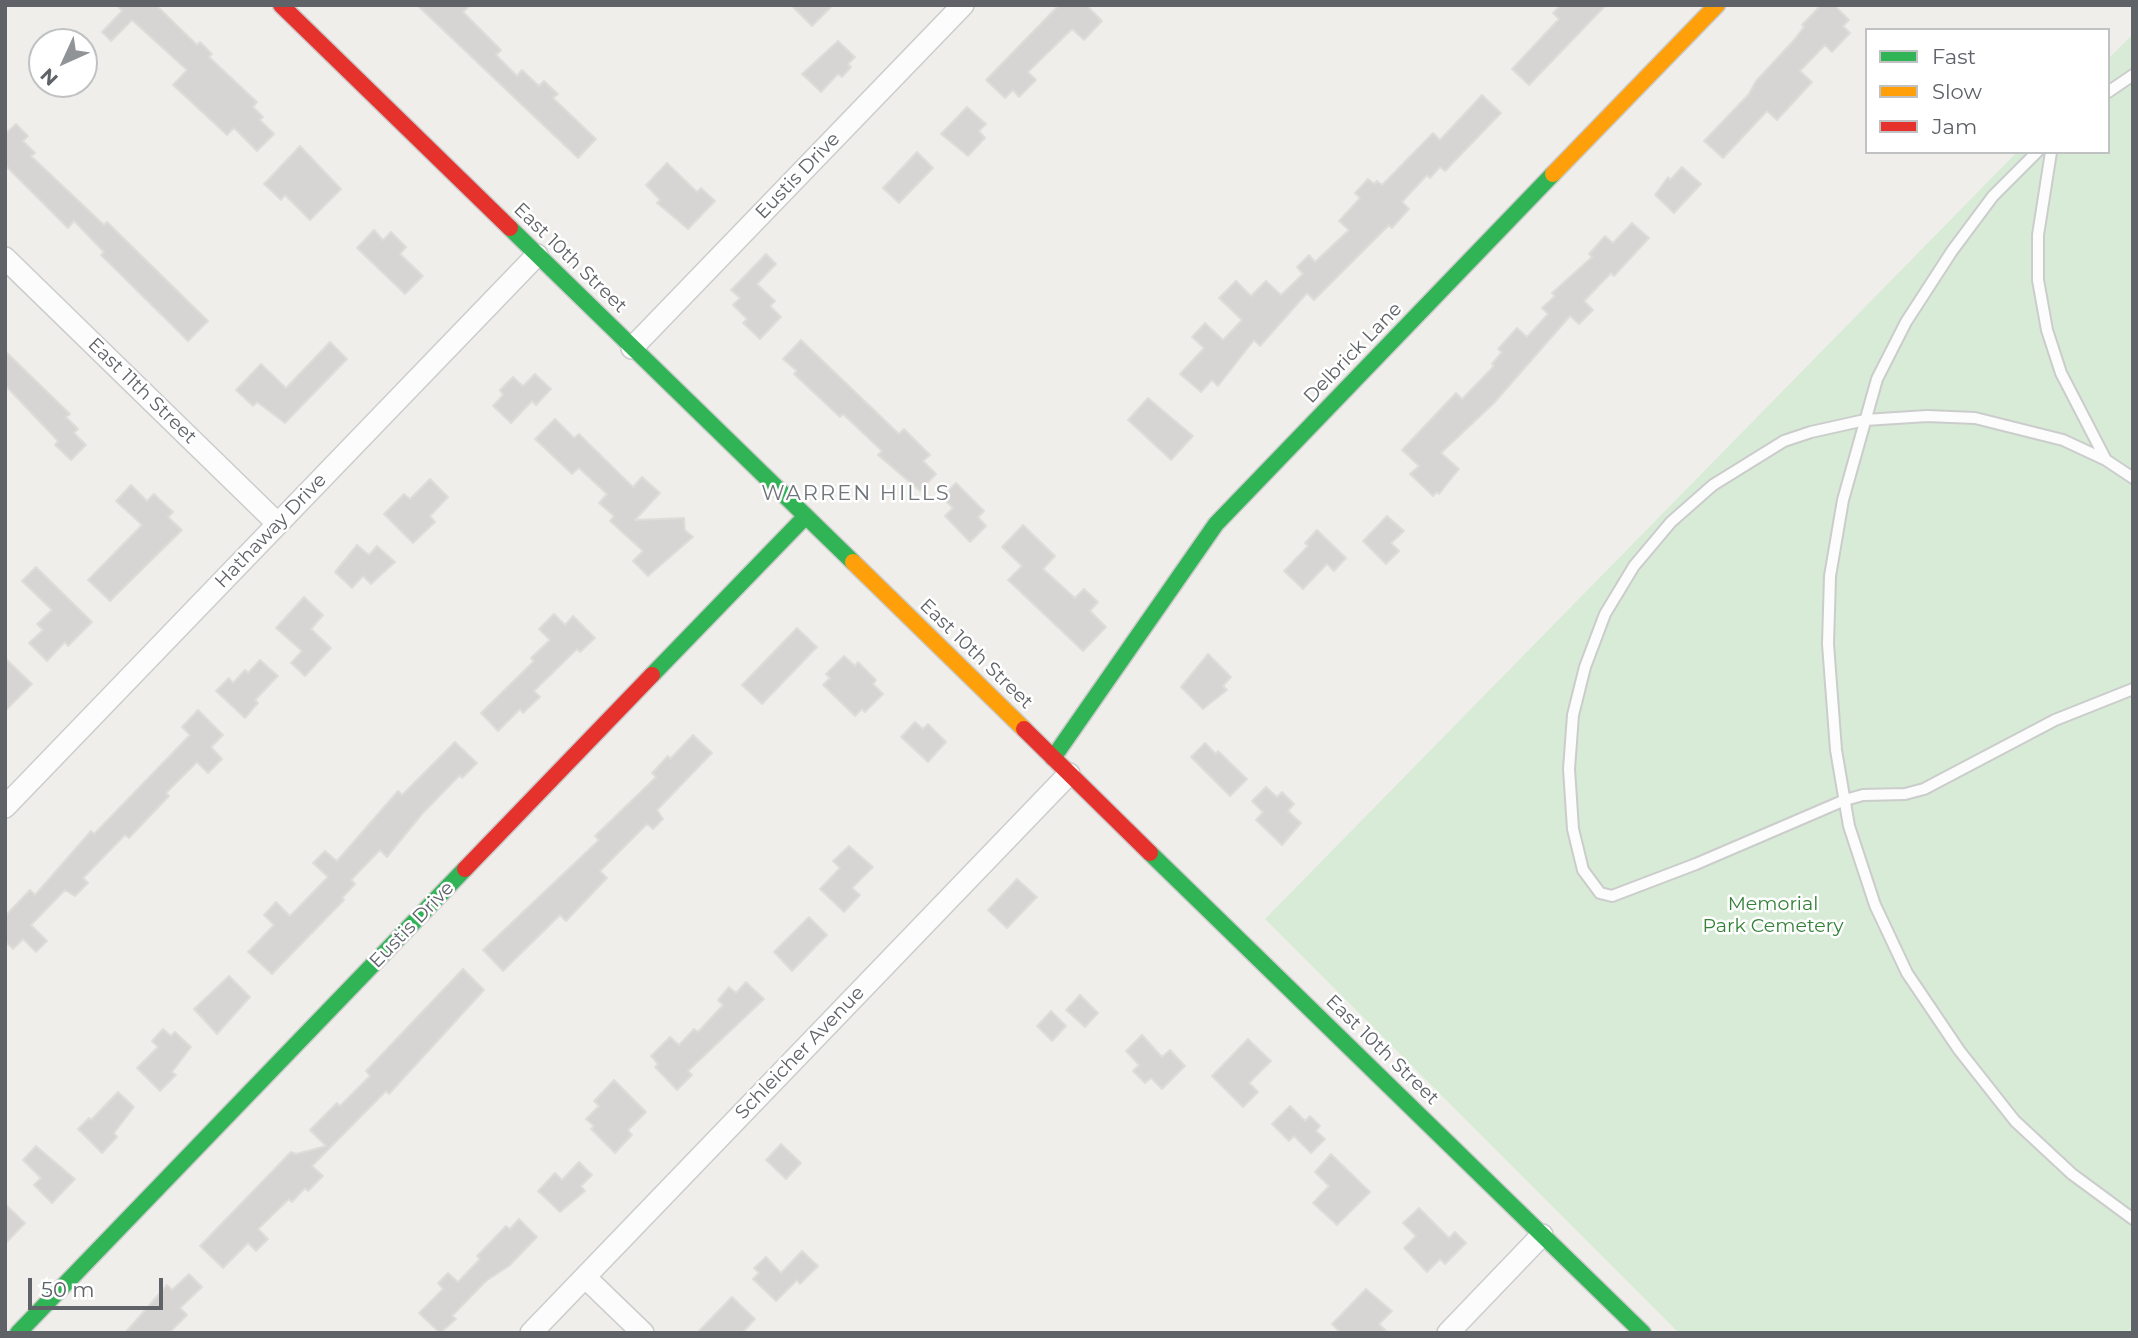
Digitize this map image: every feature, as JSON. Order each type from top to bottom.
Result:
[{"type":"street","name":"East 10th Street","points":[[281,5],[1643,1333]]},
{"type":"street","name":"Delbrick Lane","points":[[1052,758],[1216,524],[1717,5]]},
{"type":"street","name":"Eustis Drive","points":[[632,348],[954,8]]},
{"type":"street","name":"Hathaway Drive","points":[[5,807],[537,255]]},
{"type":"street","name":"East 11th Street","points":[[9,270],[278,524]]},
{"type":"street","name":"Eustis Drive","points":[[18,1333],[805,517]]},
{"type":"street","name":"Schleicher Avenue","points":[[531,1333],[1069,774]]},
{"type":"street","points":[[1448,1333],[1542,1235]]},
{"type":"street","points":[[585,1277],[643,1333]]},
{"type":"lane","points":[[2110,91],[2133,75]]},
{"type":"lane","points":[[2035,154],[1993,196],[1952,251],[1906,321],[1877,379],[1843,499],[1830,576],[1828,644],[1836,750],[1849,826],[1875,905],[1907,973],[1959,1050],[2015,1121],[2072,1174],[2133,1219]]},
{"type":"lane","points":[[2051,154],[2043,189],[2038,246],[2038,280],[2046,330],[2061,373],[2106,460]]},
{"type":"lane","points":[[2133,478],[2106,460],[2063,440],[1975,418],[1927,416],[1864,420],[1793,438],[1752,459],[1713,485],[1657,539],[1634,566],[1605,614],[1589,656],[1573,715],[1569,769],[1573,829],[1583,870],[1600,893],[1612,897],[1709,859],[1845,800],[1863,795],[1905,794],[1924,789],[2055,719],[2133,689]]},
{"type":"green space","name":"Memorial Park Cemetery","points":[[2133,34],[2133,1333],[1679,1333],[1265,919],[2015,154],[2110,154],[2110,57]]},
{"type":"building","points":[[117,5],[156,5],[197,45],[200,42],[212,54],[209,57],[257,102],[253,107],[263,117],[260,120],[274,134],[257,151],[234,128],[227,135],[173,85],[187,70],[132,20],[111,41],[102,32],[122,11]]},
{"type":"building","points":[[417,5],[470,5],[463,12],[501,50],[496,55],[517,76],[522,70],[539,86],[544,81],[558,94],[553,98],[596,139],[578,158]]},
{"type":"building","points":[[791,5],[833,5],[812,26]]},
{"type":"building","points":[[1059,5],[1086,5],[1102,21],[1084,40],[1072,29],[1028,72],[1036,80],[1019,97],[1013,90],[1005,98],[986,80]]},
{"type":"building","points":[[1561,5],[1606,5],[1529,85],[1512,69],[1559,19],[1553,13]]},
{"type":"building","points":[[1821,5],[1834,5],[1849,20],[1843,26],[1850,33],[1832,52],[1825,45],[1800,71],[1812,82],[1777,120],[1767,111],[1723,158],[1704,141],[1749,94],[1756,81],[1794,40],[1804,27],[1802,25]]},
{"type":"building","points":[[838,41],[855,57],[842,77],[838,74],[821,92],[802,74]]},
{"type":"building","points":[[1482,95],[1501,113],[1445,171],[1440,167],[1430,178],[1427,175],[1402,202],[1409,209],[1392,228],[1389,225],[1314,300],[1307,293],[1260,346],[1254,340],[1218,386],[1212,380],[1201,392],[1180,374],[1204,348],[1192,337],[1205,323],[1223,340],[1242,320],[1219,298],[1236,281],[1251,296],[1266,281],[1281,295],[1303,274],[1297,267],[1309,255],[1315,262],[1349,230],[1339,221],[1360,198],[1355,193],[1368,179],[1374,184],[1377,181],[1382,185],[1433,133],[1440,140]]},
{"type":"building","points":[[967,107],[986,124],[979,131],[985,138],[968,156],[941,134]]},
{"type":"building","points":[[16,124],[28,136],[23,141],[35,153],[31,156],[104,225],[107,222],[208,321],[188,341],[101,255],[104,252],[74,221],[68,228],[5,165],[5,134]]},
{"type":"building","points":[[300,146],[341,189],[310,220],[285,195],[281,200],[264,184]]},
{"type":"building","points":[[917,152],[933,168],[899,203],[883,188]]},
{"type":"building","points":[[667,163],[697,192],[701,188],[715,201],[688,229],[657,203],[660,200],[646,185]]},
{"type":"building","points":[[1682,167],[1701,184],[1674,213],[1655,195],[1668,177],[1670,180]]},
{"type":"building","points":[[1632,223],[1649,238],[1614,276],[1611,273],[1584,301],[1593,310],[1579,324],[1570,316],[1494,403],[1441,453],[1459,469],[1439,494],[1437,492],[1433,496],[1410,474],[1419,466],[1402,450],[1456,393],[1462,399],[1494,366],[1492,364],[1502,352],[1498,349],[1517,328],[1527,337],[1548,314],[1542,308],[1555,296],[1552,293],[1592,257],[1589,254],[1605,236],[1613,243]]},
{"type":"building","points":[[374,230],[383,240],[391,232],[406,247],[400,254],[423,276],[405,294],[357,248]]},
{"type":"building","points":[[766,254],[776,264],[757,284],[775,301],[770,306],[781,317],[760,339],[743,323],[747,319],[733,305],[740,298],[731,290]]},
{"type":"building","points":[[801,340],[899,434],[904,429],[930,455],[923,461],[936,474],[920,491],[878,455],[882,451],[843,414],[840,417],[794,374],[797,371],[783,359]]},
{"type":"building","points":[[330,342],[347,359],[285,423],[257,402],[253,406],[236,390],[261,364],[286,388]]},
{"type":"building","points":[[5,351],[70,414],[66,417],[78,429],[74,433],[86,445],[71,460],[55,445],[58,441],[5,385]]},
{"type":"building","points":[[535,374],[551,389],[536,405],[532,401],[511,423],[493,406],[503,395],[500,390],[513,377],[523,386]]},
{"type":"building","points":[[1148,398],[1193,436],[1171,460],[1128,420]]},
{"type":"building","points":[[555,419],[574,438],[579,434],[633,487],[642,477],[660,493],[635,520],[684,518],[685,530],[693,537],[648,576],[633,561],[643,551],[610,521],[614,516],[599,503],[607,494],[579,468],[572,474],[535,439]]},
{"type":"building","points":[[430,479],[448,497],[430,516],[435,522],[413,543],[384,514],[404,494],[410,499]]},
{"type":"building","points":[[956,483],[984,511],[978,517],[986,526],[970,542],[945,516],[953,508],[942,497]]},
{"type":"building","points":[[131,485],[147,501],[154,494],[173,512],[168,517],[182,530],[110,601],[88,580],[142,525],[116,501]]},
{"type":"building","points":[[1387,516],[1404,531],[1391,543],[1399,551],[1386,564],[1363,541]]},
{"type":"building","points":[[1023,525],[1055,556],[1043,569],[1075,598],[1084,589],[1098,602],[1090,611],[1106,627],[1083,651],[1008,580],[1022,566],[1002,547]]},
{"type":"building","points":[[1317,530],[1346,558],[1334,571],[1327,564],[1303,589],[1284,571],[1308,546],[1305,543]]},
{"type":"building","points":[[357,545],[369,555],[377,546],[395,562],[371,584],[363,576],[352,588],[335,572]]},
{"type":"building","points":[[36,567],[92,622],[68,646],[65,642],[47,661],[29,643],[43,630],[37,624],[52,610],[22,581]]},
{"type":"building","points":[[304,597],[323,615],[311,629],[331,648],[305,676],[291,663],[302,651],[276,628]]},
{"type":"building","points":[[554,614],[565,625],[573,616],[595,638],[580,652],[577,649],[534,691],[540,697],[523,713],[520,709],[498,731],[481,713],[534,661],[531,658],[550,640],[539,629]]},
{"type":"building","points":[[797,628],[817,647],[762,704],[742,685]]},
{"type":"building","points":[[1208,654],[1231,677],[1223,686],[1227,690],[1203,709],[1181,687]]},
{"type":"building","points":[[844,656],[855,666],[858,662],[876,680],[873,684],[883,694],[865,712],[862,709],[855,716],[823,685],[830,678],[826,674]]},
{"type":"building","points":[[5,658],[32,684],[5,711]]},
{"type":"building","points":[[260,660],[278,676],[255,700],[258,703],[245,718],[216,691],[229,678],[233,683],[245,670],[248,673]]},
{"type":"building","points":[[198,710],[223,735],[211,747],[222,759],[208,773],[197,762],[166,793],[169,796],[129,838],[125,835],[83,878],[88,883],[75,896],[65,890],[31,925],[47,941],[36,952],[23,939],[13,949],[5,941],[5,916],[30,890],[35,895],[91,831],[94,834],[190,735],[182,727]]},
{"type":"building","points":[[915,722],[923,729],[928,724],[946,742],[928,762],[901,737]]},
{"type":"building","points":[[693,735],[712,753],[657,810],[663,819],[653,829],[647,824],[600,871],[607,878],[566,921],[560,915],[503,971],[483,950],[599,840],[595,836],[656,777],[652,773],[668,756],[670,759]]},
{"type":"building","points":[[455,742],[477,763],[462,778],[460,775],[422,814],[387,857],[380,850],[351,880],[355,884],[342,898],[344,900],[272,974],[248,952],[274,925],[264,915],[276,902],[290,916],[328,877],[313,863],[325,851],[337,861],[398,791],[402,795]]},
{"type":"building","points":[[1205,743],[1216,754],[1218,751],[1247,779],[1230,796],[1191,757]]},
{"type":"building","points":[[1266,787],[1277,797],[1282,792],[1294,804],[1288,811],[1301,823],[1282,845],[1256,820],[1263,812],[1252,801]]},
{"type":"building","points":[[849,846],[873,867],[852,888],[860,895],[844,912],[820,889],[840,868],[833,861]]},
{"type":"building","points":[[1017,879],[1037,897],[1007,928],[988,910]]},
{"type":"building","points":[[809,917],[827,935],[792,971],[774,952]]},
{"type":"building","points":[[463,969],[484,990],[389,1094],[386,1091],[312,1166],[323,1176],[308,1191],[305,1188],[292,1202],[289,1199],[258,1229],[268,1239],[256,1251],[248,1243],[223,1268],[200,1246],[291,1152],[296,1154],[326,1146],[310,1130],[337,1103],[340,1106],[370,1076],[366,1071]]},
{"type":"building","points":[[229,976],[250,997],[217,1034],[194,1009]]},
{"type":"building","points":[[746,982],[764,999],[688,1071],[692,1075],[677,1090],[655,1067],[658,1064],[651,1056],[670,1037],[679,1045],[694,1029],[698,1032],[723,1005],[718,1000],[729,987],[736,993]]},
{"type":"building","points":[[1080,995],[1098,1013],[1085,1027],[1066,1010]]},
{"type":"building","points":[[1051,1011],[1066,1026],[1052,1041],[1037,1026]]},
{"type":"building","points":[[163,1029],[171,1036],[175,1032],[191,1047],[172,1072],[176,1075],[160,1091],[137,1068],[158,1047],[152,1041]]},
{"type":"building","points":[[1142,1035],[1162,1057],[1170,1050],[1185,1066],[1162,1089],[1151,1078],[1145,1083],[1133,1071],[1139,1065],[1126,1051]]},
{"type":"building","points":[[1248,1039],[1271,1061],[1249,1083],[1258,1092],[1243,1107],[1212,1076]]},
{"type":"building","points":[[614,1080],[646,1112],[628,1130],[632,1135],[615,1153],[591,1129],[594,1126],[586,1119],[599,1106],[594,1101]]},
{"type":"building","points":[[118,1092],[134,1107],[114,1133],[117,1137],[102,1153],[78,1129],[89,1118],[91,1120]]},
{"type":"building","points":[[1290,1106],[1305,1121],[1310,1116],[1320,1126],[1316,1131],[1325,1139],[1311,1153],[1294,1136],[1289,1141],[1272,1124]]},
{"type":"building","points":[[781,1144],[801,1163],[786,1179],[766,1160]]},
{"type":"building","points":[[36,1146],[75,1179],[52,1203],[34,1185],[41,1178],[23,1160]]},
{"type":"building","points":[[1331,1154],[1370,1192],[1337,1225],[1313,1203],[1329,1186],[1315,1172]]},
{"type":"building","points":[[579,1162],[592,1175],[581,1186],[585,1191],[560,1212],[538,1191],[555,1173],[562,1180]]},
{"type":"building","points":[[5,1204],[25,1223],[5,1244]]},
{"type":"building","points":[[1419,1208],[1449,1238],[1455,1232],[1466,1243],[1445,1264],[1440,1259],[1427,1272],[1404,1248],[1416,1236],[1403,1223]]},
{"type":"building","points":[[519,1219],[537,1237],[509,1266],[486,1281],[452,1316],[456,1319],[440,1333],[419,1313],[443,1289],[438,1283],[448,1273],[458,1282],[480,1259],[477,1256],[506,1226],[510,1229]]},
{"type":"building","points":[[802,1251],[818,1266],[800,1284],[797,1280],[776,1301],[753,1279],[759,1273],[754,1268],[766,1257],[781,1273]]},
{"type":"building","points":[[189,1274],[202,1287],[180,1308],[187,1315],[169,1333],[125,1333],[167,1285],[172,1290]]},
{"type":"building","points":[[1366,1289],[1392,1311],[1379,1324],[1388,1333],[1341,1333],[1332,1324]]},
{"type":"building","points":[[732,1297],[755,1319],[742,1333],[697,1333]]},
{"type":"traffic: fast","points":[[1053,758],[1216,524],[1553,174]]},
{"type":"traffic: fast","points":[[510,228],[853,562]]},
{"type":"traffic: fast","points":[[652,675],[805,517]]},
{"type":"traffic: fast","points":[[1150,853],[1643,1333]]},
{"type":"traffic: fast","points":[[18,1333],[465,869]]},
{"type":"traffic: slow","points":[[1553,174],[1717,5]]},
{"type":"traffic: slow","points":[[853,562],[1024,729]]},
{"type":"traffic: jam","points":[[281,5],[510,228]]},
{"type":"traffic: jam","points":[[465,869],[652,675]]},
{"type":"traffic: jam","points":[[1024,729],[1150,853]]},
{"type":"district","name":"WARREN HILLS","points":[[856,494]]}]
